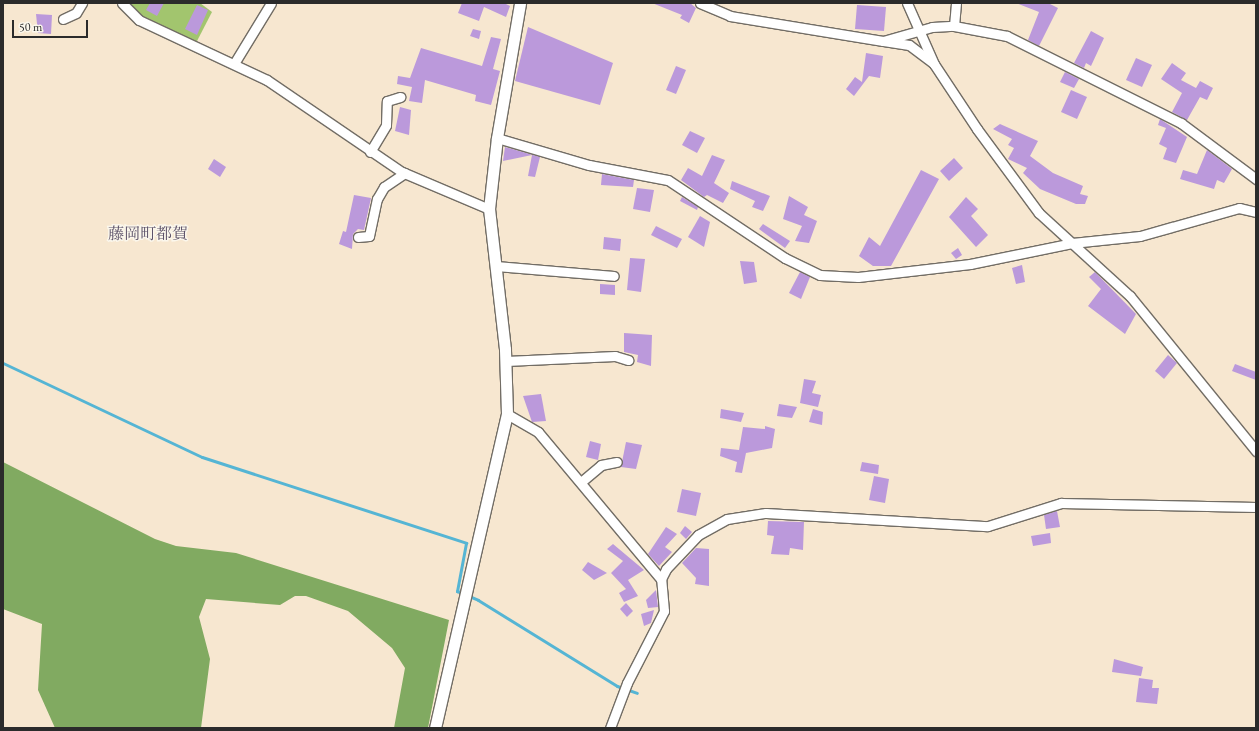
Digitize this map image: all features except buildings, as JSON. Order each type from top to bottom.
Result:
[{"type":"street","points":[[63,18],[76,13],[82,3]]},
{"type":"street","points":[[122,3],[139,20],[218,59],[235,62],[268,80],[370,152],[405,173],[489,208]]},
{"type":"street","points":[[235,62],[271,3]]},
{"type":"street","points":[[435,728],[507,414],[506,360],[489,208],[497,138],[520,3]]},
{"type":"street","points":[[700,3],[730,16],[909,46],[934,64]]},
{"type":"street","points":[[907,3],[934,64],[977,129],[1039,214],[1130,296],[1164,334],[1256,451]]},
{"type":"street","points":[[954,26],[956,3]]},
{"type":"street","points":[[883,41],[919,30],[954,26],[1006,36],[1181,123],[1256,180]]},
{"type":"street","points":[[370,152],[386,125],[387,101],[400,97]]},
{"type":"street","points":[[497,138],[589,165],[668,180],[785,258],[820,275],[858,277],[970,264],[1072,243],[1140,236],[1239,208],[1256,212]]},
{"type":"street","points":[[358,237],[369,236],[377,199],[384,187],[405,173]]},
{"type":"street","points":[[496,266],[614,276]]},
{"type":"street","points":[[506,360],[615,356],[628,360]]},
{"type":"street","points":[[507,414],[538,432],[661,579]]},
{"type":"street","points":[[581,482],[601,465],[617,462]]},
{"type":"street","points":[[610,728],[627,683],[664,611],[661,579],[666,569],[698,535],[727,519],[766,513],[988,526],[1061,503],[1256,508]]},
{"type":"green space","points":[[129,3],[200,3],[212,12],[196,43],[144,18]]},
{"type":"green space","points":[[3,462],[155,539],[176,546],[236,553],[449,620],[428,728],[394,728],[405,668],[392,648],[348,611],[306,596],[295,596],[280,605],[206,599],[199,617],[210,659],[201,728],[55,728],[38,690],[42,624],[3,609]]},
{"type":"waterway","points":[[3,363],[202,457],[466,543],[457,591],[478,600],[617,686],[637,693]]},
{"type":"district","name":"藤岡町都賀","points":[[148,234]]}]
